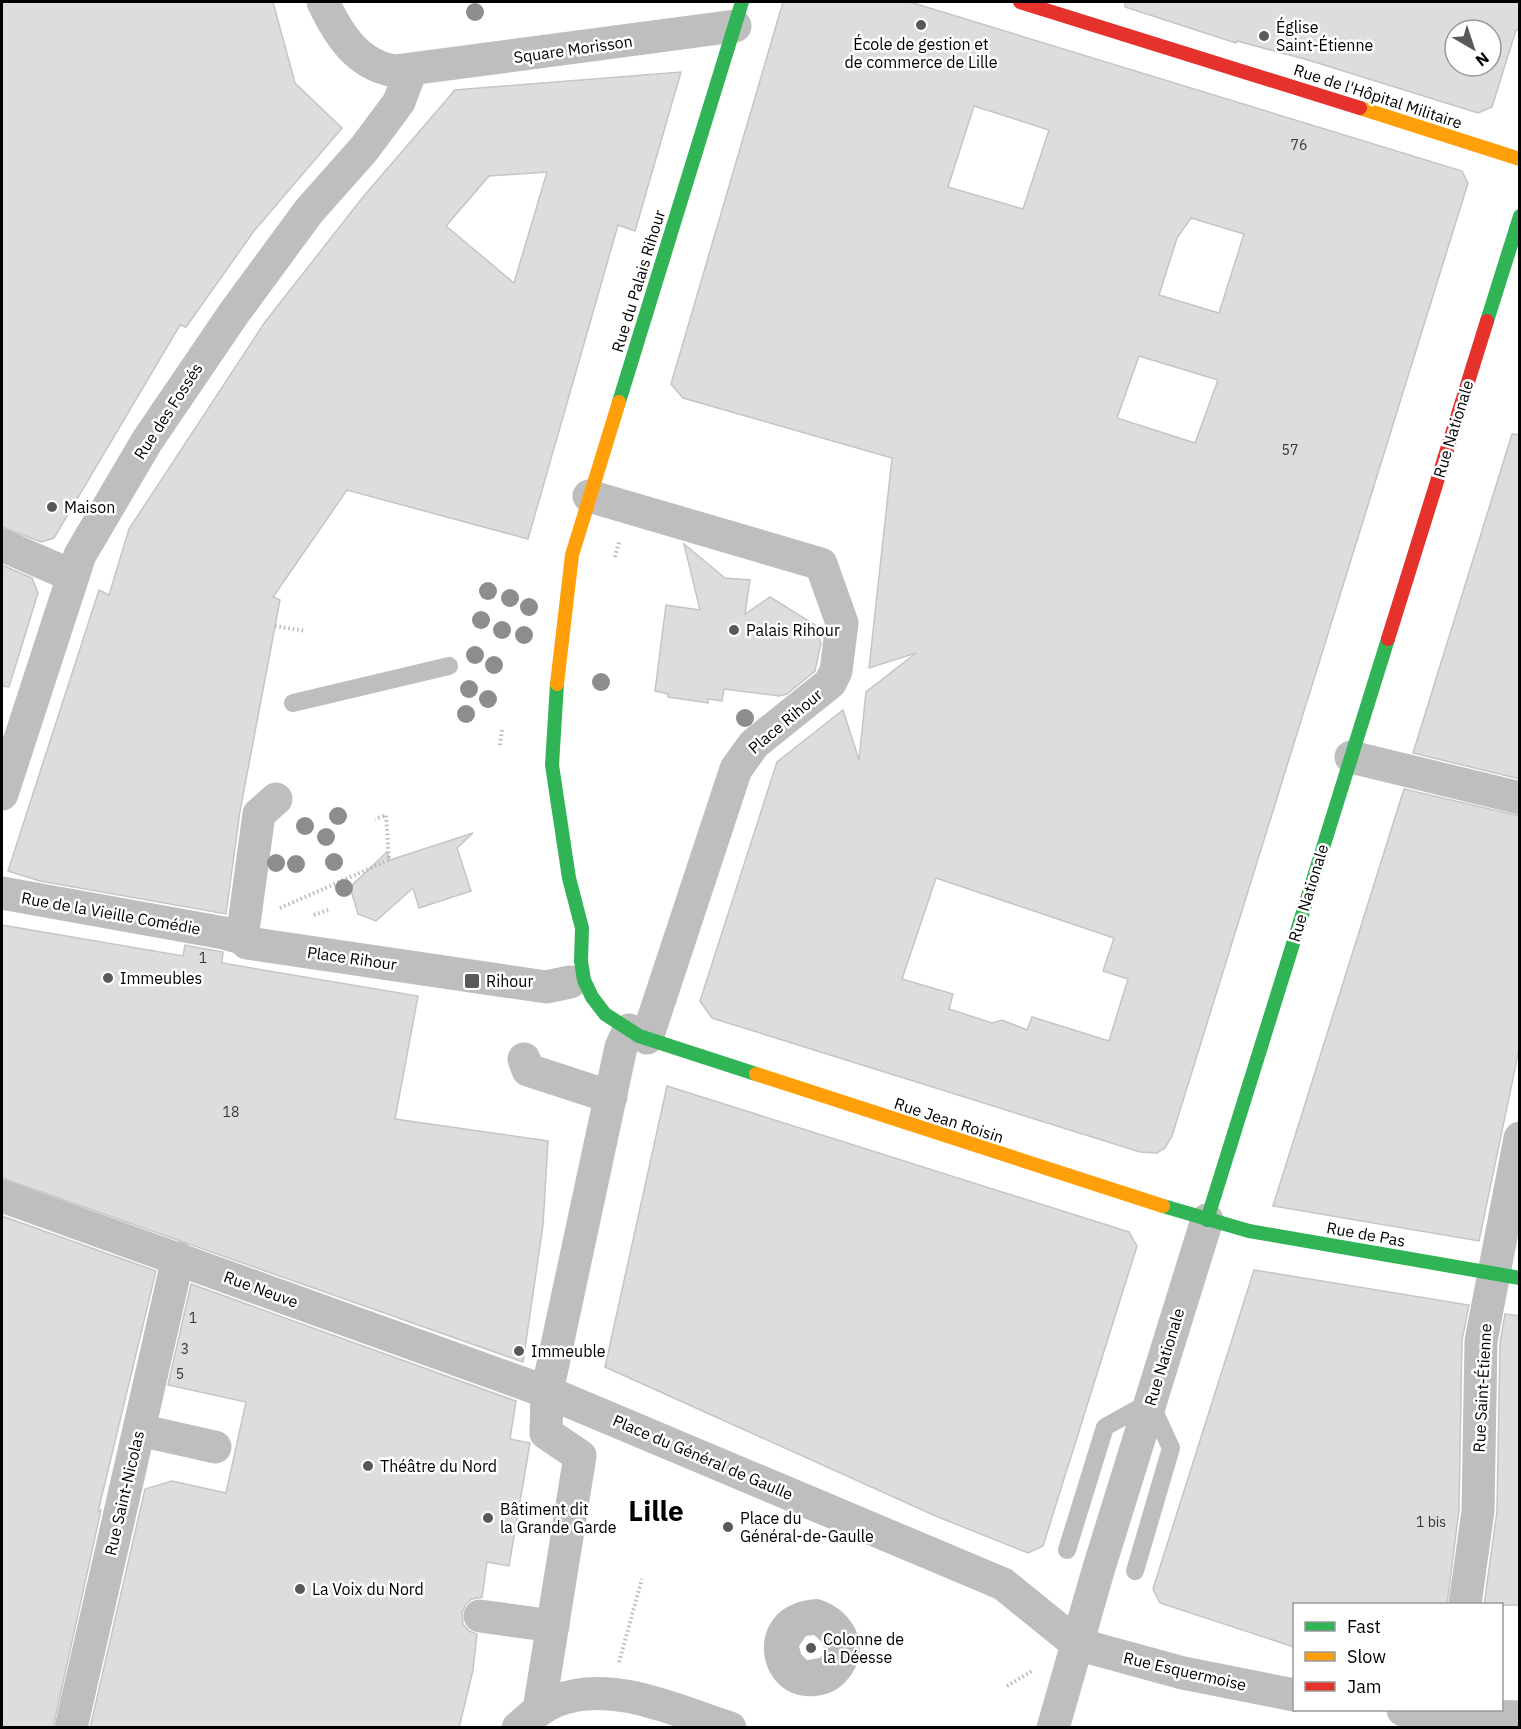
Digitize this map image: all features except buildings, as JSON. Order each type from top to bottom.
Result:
[{"type":"street","name":"Square Morisson","points":[[323,2],[349,46],[363,59],[380,68],[411,70],[738,14]]},
{"type":"street","name":"Rue de l'Hôpital Militaire","points":[[1020,2],[1194,54],[1520,159]]},
{"type":"street","name":"Rue du Palais Rihour","points":[[638,1034],[605,1014],[592,997],[584,980],[582,928],[571,890],[561,829],[552,751],[568,572],[589,496],[738,14]]},
{"type":"street","name":"Rue des Fossés","points":[[2,794],[80,555],[147,441],[234,313],[302,220],[364,150],[399,102],[411,70]]},
{"type":"street","name":"Rue Nationale","points":[[1077,1644],[1150,1402],[1520,216]]},
{"type":"street","name":"Place Rihour","points":[[533,1388],[558,1348],[621,1047],[638,1034],[736,769],[754,744],[830,683],[836,671],[842,623],[821,564],[589,496]]},
{"type":"street","points":[[2,545],[73,576]]},
{"type":"street","points":[[1351,757],[1520,798]]},
{"type":"street","points":[[237,938],[259,814],[276,799]]},
{"type":"street","name":"Rue de la Vieille Comédie","points":[[2,893],[237,938]]},
{"type":"street","name":"Place Rihour","points":[[237,938],[546,987],[570,982]]},
{"type":"street","name":"Rue Jean Roisin","points":[[638,1034],[682,1051],[1207,1220]]},
{"type":"street","points":[[525,1059],[528,1070],[610,1097]]},
{"type":"street","name":"Rue Saint-Étienne","points":[[1465,1603],[1478,1511],[1481,1350],[1506,1275],[1520,1138]]},
{"type":"street","name":"Rue Neuve","points":[[2,1196],[533,1388]]},
{"type":"street","name":"Rue de Pas","points":[[1207,1220],[1249,1231],[1506,1275]]},
{"type":"street","name":"Rue Saint-Nicolas","points":[[71,1728],[178,1258]]},
{"type":"street","points":[[529,1719],[553,1626],[580,1456],[546,1433],[533,1388]]},
{"type":"street","name":"Place du Général de Gaulle","points":[[533,1388],[1004,1584],[1077,1644]]},
{"type":"street","points":[[139,1430],[215,1448]]},
{"type":"street","points":[[480,1616],[553,1626]]},
{"type":"street","points":[[1053,1728],[1077,1644]]},
{"type":"street","name":"Rue Esquermoise","points":[[1077,1644],[1183,1673],[1293,1695]]},
{"type":"street","points":[[529,1719],[558,1700],[609,1694],[624,1695],[730,1728]]},
{"type":"street","points":[[1426,1711],[1520,1717]]},
{"type":"lane","points":[[293,703],[449,666]]},
{"type":"lane","points":[[1067,1550],[1105,1427],[1150,1402],[1171,1448],[1135,1571]]},
{"type":"path","points":[[275,626],[306,632]]},
{"type":"path","points":[[500,745],[502,729]]},
{"type":"path","points":[[237,938],[250,922],[389,860],[386,815],[375,819]]},
{"type":"path","points":[[609,1694],[642,1579]]},
{"type":"shaded area","points":[[818,1599],[831,1604],[850,1621],[860,1643],[859,1656],[855,1668],[840,1687],[815,1696],[794,1693],[778,1683],[768,1668],[764,1651],[766,1632],[776,1616],[793,1604]],"holes":[[[814,1635],[823,1643],[824,1651],[820,1658],[807,1660],[801,1654],[799,1646],[806,1636]]]},
{"type":"traffic: fast","points":[[619,402],[742,2]]},
{"type":"traffic: fast","points":[[1487,321],[1520,216]]},
{"type":"traffic: fast","points":[[1207,1220],[1388,639]]},
{"type":"traffic: fast","points":[[557,684],[552,765],[569,878],[582,928],[581,961],[584,980],[592,997],[605,1014],[639,1036],[756,1074]]},
{"type":"traffic: fast","points":[[1163,1206],[1249,1231],[1520,1278]]},
{"type":"traffic: slow","points":[[1360,108],[1520,159]]},
{"type":"traffic: slow","points":[[557,684],[572,555],[619,402]]},
{"type":"traffic: slow","points":[[756,1074],[1163,1206]]},
{"type":"traffic: jam","points":[[1020,2],[1360,108]]},
{"type":"traffic: jam","points":[[1388,639],[1487,321]]},
{"type":"place","name":"École de gestion et de commerce de Lille","points":[[921,25]]},
{"type":"place","name":"Église Saint-Étienne","points":[[1264,36]]},
{"type":"place","name":"Maison","points":[[52,507]]},
{"type":"place","name":"Palais Rihour","points":[[734,630]]},
{"type":"place","name":"Immeubles","points":[[108,978]]},
{"type":"place","name":"Rihour","points":[[472,981]]},
{"type":"place","name":"Immeuble","points":[[519,1351]]},
{"type":"place","name":"Théâtre du Nord","points":[[368,1466]]},
{"type":"place","name":"Bâtiment dit la Grande Garde","points":[[488,1518]]},
{"type":"place","name":"Place du Général-de-Gaulle","points":[[728,1527]]},
{"type":"place","name":"La Voix du Nord","points":[[300,1589]]},
{"type":"place","name":"Colonne de la Déesse","points":[[811,1648]]},
{"type":"district","name":"Lille","points":[[656,1511]]}]
